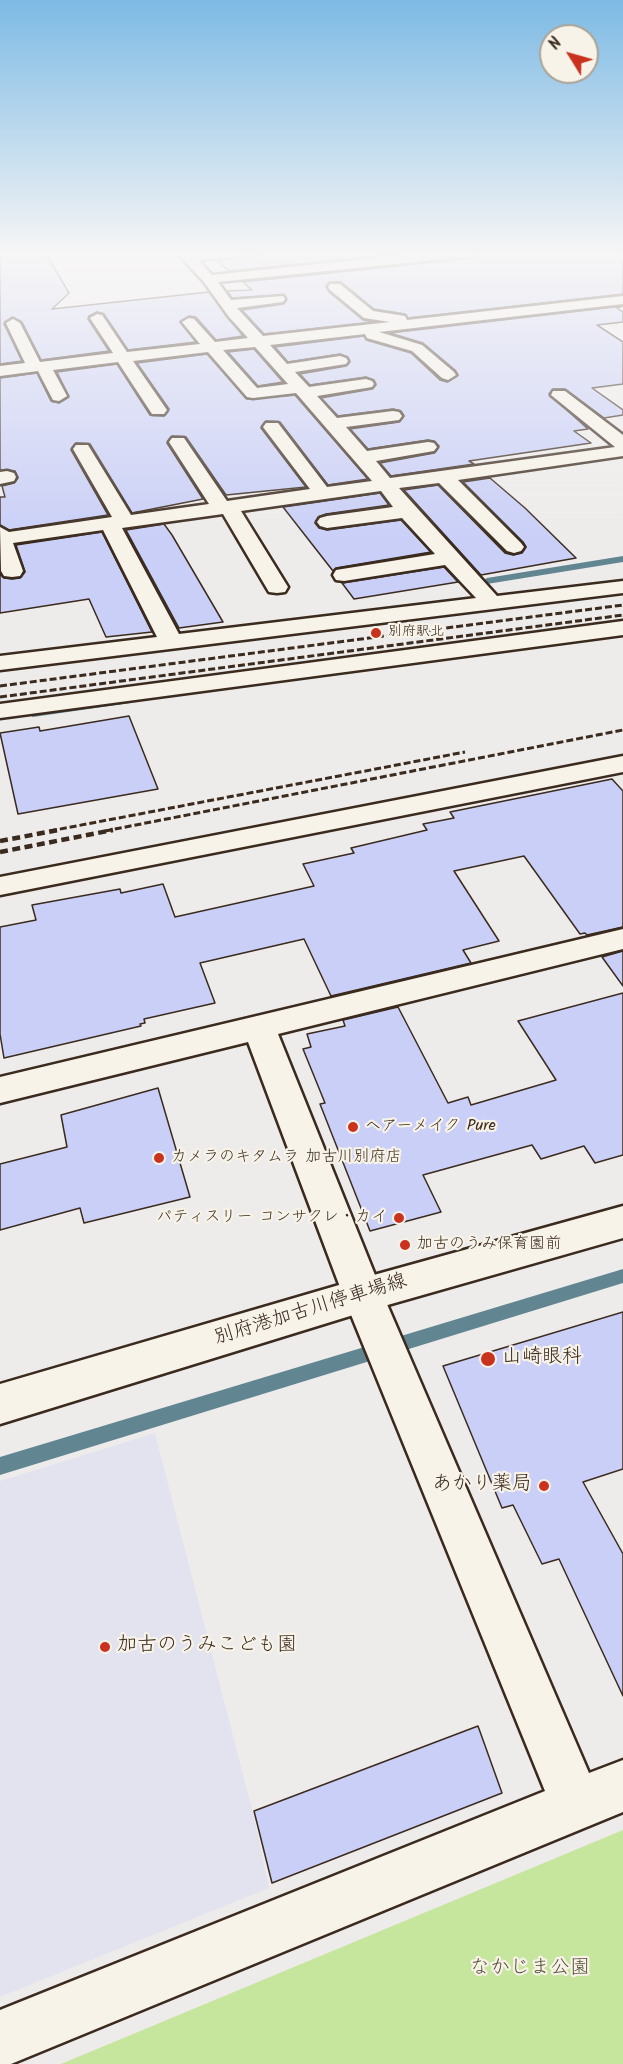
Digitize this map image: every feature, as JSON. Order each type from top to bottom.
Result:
[{"type":"street","points":[[28,348],[59,396]]},
{"type":"street","points":[[116,348],[155,406],[131,405]]},
{"type":"street","points":[[0,370],[198,348]]},
{"type":"street","points":[[211,348],[253,393],[366,384]]},
{"type":"street","points":[[266,348],[363,457],[407,511],[493,604]]},
{"type":"street","points":[[417,348],[456,374],[426,378]]},
{"type":"street","points":[[283,369],[340,361]]},
{"type":"street","points":[[587,398],[563,398],[623,444]]},
{"type":"street","points":[[332,424],[393,416]]},
{"type":"street","points":[[273,437],[322,493]]},
{"type":"street","points":[[178,442],[225,508],[272,561],[277,587]]},
{"type":"street","points":[[363,457],[428,447]]},
{"type":"street","points":[[81,449],[96,472],[172,643]]},
{"type":"street","points":[[12,571],[1,537],[118,523],[623,451]]},
{"type":"street","points":[[76,475],[96,472]]},
{"type":"street","points":[[444,477],[514,547]]},
{"type":"street","points":[[327,522],[407,511]]},
{"type":"street","points":[[344,575],[450,558]]},
{"type":"street","points":[[0,663],[623,587]]},
{"type":"street","points":[[0,711],[623,628]]},
{"type":"street","points":[[0,886],[623,764]]},
{"type":"street","points":[[0,1090],[623,939]]},
{"type":"street","points":[[0,2039],[600,1795],[363,1295],[259,1027]]},
{"type":"street","name":"別府港加古川停車場線","points":[[0,1404],[363,1295],[623,1222]]},
{"type":"shaded area","name":"加古のうみこども園","points":[[155,1433],[253,1813],[269,1888],[0,1997],[0,1481]]},
{"type":"green space","name":"なかじま公園","points":[[623,1830],[623,2064],[61,2064]]},
{"type":"building","points":[[0,348],[16,348],[22,361],[0,364]]},
{"type":"building","points":[[35,348],[107,348],[109,351],[41,360]]},
{"type":"building","points":[[276,348],[395,348],[411,353],[440,380],[447,382],[458,375],[429,348],[623,348],[623,384],[592,388],[623,410],[623,415],[604,418],[565,389],[553,389],[549,394],[588,429],[574,431],[591,443],[469,461],[474,464],[391,476],[380,463],[434,453],[439,446],[434,441],[428,440],[368,449],[350,429],[399,422],[404,416],[401,411],[393,409],[338,416],[321,398],[372,389],[376,385],[374,380],[366,377],[310,385],[300,374],[346,366],[350,362],[348,357],[340,354],[288,362]]},
{"type":"building","points":[[254,349],[283,382],[258,386],[228,352]]},
{"type":"building","points":[[207,354],[247,399],[295,395],[368,479],[328,485],[280,422],[266,421],[261,428],[306,487],[226,495],[186,437],[172,436],[167,443],[203,499],[132,513],[90,444],[76,443],[71,450],[108,515],[9,530],[0,525],[0,497],[5,497],[2,486],[14,483],[18,478],[15,471],[0,470],[0,378],[37,373],[51,401],[59,403],[69,397],[57,372],[117,364],[150,415],[164,416],[169,409],[137,363]]},
{"type":"building","points":[[490,478],[525,508],[576,558],[481,575],[404,490],[438,485],[505,553],[513,555],[522,553],[526,547],[523,542],[463,482]]},
{"type":"building","points":[[380,493],[389,505],[326,514],[318,517],[315,523],[319,528],[327,530],[401,520],[431,552],[336,568],[333,571],[283,507]]},
{"type":"building","points":[[164,524],[223,622],[179,628],[126,530]]},
{"type":"building","points":[[102,532],[152,632],[106,637],[89,599],[0,613],[0,574],[4,578],[12,579],[20,578],[25,572],[16,545]]},
{"type":"building","points":[[444,567],[458,582],[354,599],[342,583]]},
{"type":"building","points":[[129,716],[158,789],[18,814],[0,733],[39,727],[40,731]]},
{"type":"building","points":[[612,779],[623,791],[623,927],[587,935],[580,934],[524,856],[454,871],[499,941],[463,950],[471,963],[331,996],[304,939],[200,963],[215,1003],[144,1019],[145,1023],[140,1024],[141,1026],[4,1058],[0,1034],[0,927],[36,920],[32,905],[120,889],[121,893],[163,884],[175,917],[314,886],[303,864],[354,853],[351,848],[427,830],[423,824],[454,818],[450,812]]},
{"type":"building","points":[[623,951],[623,986],[602,957]]},
{"type":"building","points":[[623,993],[623,1155],[595,1163],[584,1146],[541,1159],[532,1145],[423,1175],[441,1212],[370,1231],[320,1104],[325,1103],[303,1049],[311,1047],[307,1034],[345,1026],[343,1020],[398,1007],[448,1103],[468,1097],[471,1105],[556,1080],[518,1021]]},
{"type":"building","points":[[158,1088],[190,1197],[84,1223],[80,1208],[0,1230],[0,1164],[67,1147],[61,1115]]},
{"type":"building","points":[[623,1312],[623,1469],[583,1482],[623,1554],[623,1696],[559,1559],[542,1564],[513,1505],[502,1508],[443,1366]]},
{"type":"building","points":[[478,1726],[502,1793],[272,1883],[254,1811]]},
{"type":"waterway","points":[[487,581],[623,559]]},
{"type":"waterway","points":[[33,714],[126,701]]},
{"type":"waterway","points":[[0,1466],[623,1276]]},
{"type":"railway","points":[[0,686],[623,605]]},
{"type":"railway","points":[[0,697],[623,615]]},
{"type":"railway","points":[[105,831],[623,730]]},
{"type":"railway","points":[[50,831],[465,752]]},
{"type":"railway","points":[[0,841],[58,830]]},
{"type":"railway","points":[[0,852],[113,830]]},
{"type":"place","name":"別府駅北","points":[[376,633]]},
{"type":"place","name":"ヘアーメイク Pure","points":[[353,1127]]},
{"type":"place","name":"カメラのキタムラ 加古川別府店","points":[[159,1158]]},
{"type":"place","name":"パティスリー コンサクレ・カイ","points":[[399,1218]]},
{"type":"place","name":"加古のうみ保育園前","points":[[405,1245]]},
{"type":"place","name":"山崎眼科","points":[[488,1359]]},
{"type":"place","name":"あかり薬局","points":[[544,1486]]},
{"type":"place","name":"加古のうみこども園","points":[[105,1647]]}]
